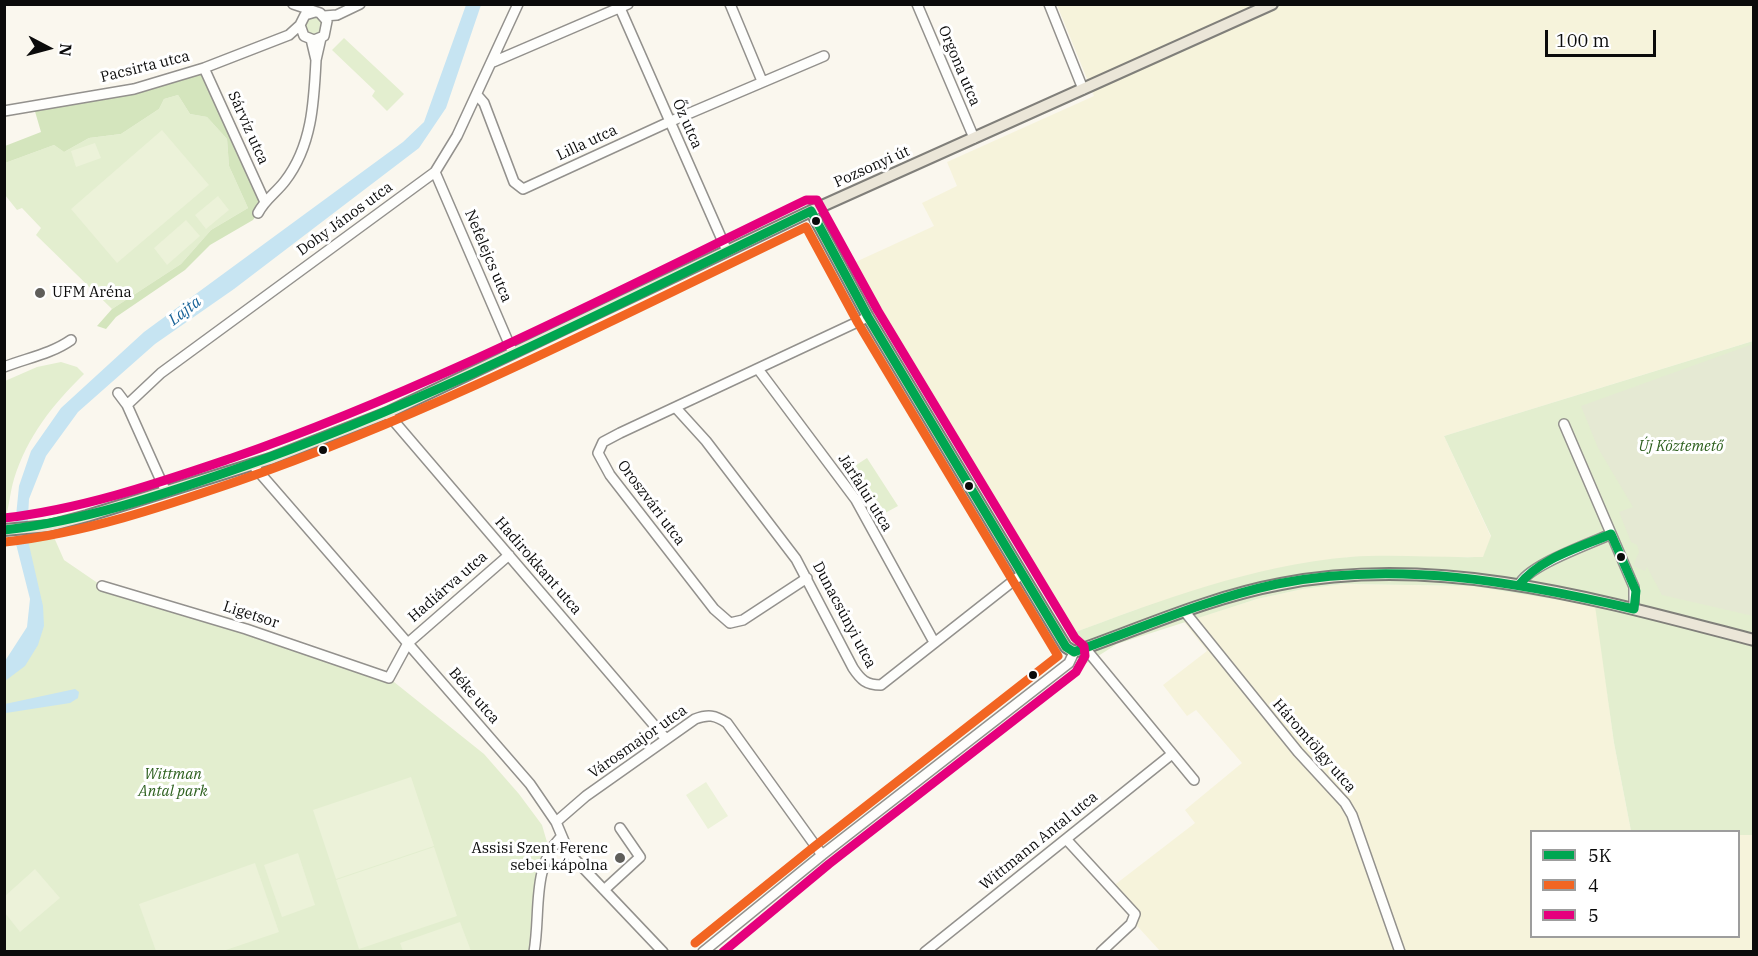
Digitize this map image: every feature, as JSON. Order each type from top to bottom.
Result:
[{"type":"main road","name":"Pozsonyi út","points":[[4,530],[35,528],[87,516],[166,492],[252,464],[387,413],[812,211],[1272,4]]},
{"type":"main road","points":[[812,211],[868,317],[1066,647],[1080,650],[1185,612],[1280,584],[1354,575],[1443,576],[1519,585],[1634,609],[1754,640]]},
{"type":"street","points":[[294,5],[324,16],[337,15],[360,4]]},
{"type":"street","name":"Dohy János utca","points":[[127,405],[161,373],[435,172],[457,136],[518,4]]},
{"type":"street","points":[[730,4],[762,81]]},
{"type":"street","name":"Orgona utca","points":[[917,4],[974,138]]},
{"type":"street","points":[[1049,4],[1083,89]]},
{"type":"street","points":[[294,5],[301,23],[312,37]]},
{"type":"street","points":[[493,62],[624,6]]},
{"type":"street","name":"Őz utca","points":[[624,6],[669,122],[727,251]]},
{"type":"street","points":[[289,35],[301,23],[305,15],[315,12]]},
{"type":"street","points":[[289,35],[312,37],[328,26],[337,15]]},
{"type":"street","points":[[324,16],[328,26]]},
{"type":"street","name":"Pacsirta utca","points":[[4,111],[134,89],[204,68],[289,35]]},
{"type":"street","name":"Sárvíz utca","points":[[258,213],[264,200],[284,182],[300,157],[312,107],[315,60],[312,37]]},
{"type":"street","name":"Lilla utca","points":[[477,95],[484,103],[514,182],[524,189],[669,122],[824,56]]},
{"type":"street","name":"Sárvíz utca","points":[[204,68],[264,200]]},
{"type":"street","name":"Nefelejcs utca","points":[[435,172],[513,353]]},
{"type":"street","name":"Oroszvári utca","points":[[807,578],[743,620],[730,623],[714,609],[610,475],[597,453],[603,442],[868,317]]},
{"type":"street","points":[[4,368],[31,356],[54,352],[71,340]]},
{"type":"street","name":"Járfalui utca","points":[[758,369],[856,500],[934,642]]},
{"type":"street","points":[[118,393],[127,405],[166,492]]},
{"type":"street","name":"Dunacsúnyi utca","points":[[676,408],[762,513],[796,559],[853,668],[860,679],[870,685],[881,685],[1022,574]]},
{"type":"street","name":"Hadirokkant utca","points":[[387,413],[666,739]]},
{"type":"street","points":[[1564,424],[1636,591],[1634,609]]},
{"type":"street","name":"Béke utca","points":[[252,464],[530,784],[556,822],[569,853],[663,951]]},
{"type":"street","points":[[1519,585],[1523,578],[1535,570],[1611,534]]},
{"type":"street","name":"Hadiárva utca","points":[[408,643],[509,555]]},
{"type":"street","name":"Ligetsor","points":[[102,586],[246,628],[389,678],[408,643]]},
{"type":"street","name":"Háromtölgy utca","points":[[1185,612],[1298,752],[1345,803],[1400,951]]},
{"type":"street","points":[[703,951],[822,855],[1069,663],[1080,650],[1194,780]]},
{"type":"street","name":"Városmajor utca","points":[[556,822],[586,796],[695,719],[706,715],[717,717],[727,723],[822,855]]},
{"type":"street","name":"Wittmann Antal utca","points":[[925,951],[1172,754]]},
{"type":"street","points":[[604,890],[640,857],[620,828]]},
{"type":"street","points":[[534,951],[542,870],[549,849],[561,837]]},
{"type":"street","points":[[1066,839],[1135,914],[1131,924],[1101,951]]},
{"type":"shaded area","points":[[1057,5],[1753,5],[1753,341],[1444,436],[1491,537],[1484,557],[1351,557],[1279,568],[1135,610],[1068,635],[858,282],[863,277],[860,270],[854,272],[849,265],[934,226],[922,203],[957,186],[947,162],[1094,96]]},
{"type":"shaded area","points":[[1344,584],[1472,586],[1596,606],[1614,743],[1631,830],[1530,830],[1530,938],[1740,938],[1740,835],[1753,835],[1753,951],[1160,951],[1108,890],[1195,823],[1185,810],[1242,763],[1196,710],[1187,716],[1163,685],[1207,651],[1184,622],[1257,599],[1303,589]]},
{"type":"green space","points":[[314,17],[320,20],[323,26],[320,32],[314,35],[308,32],[305,26],[308,20]]},
{"type":"green space","points":[[344,38],[404,94],[387,111],[372,96],[375,91],[332,50]]},
{"type":"green space","points":[[201,74],[262,207],[253,220],[210,245],[185,270],[116,317],[106,329],[97,326],[112,309],[181,264],[211,230],[248,208],[229,166],[227,139],[207,117],[190,114],[178,95],[164,99],[159,109],[121,134],[89,138],[64,152],[54,145],[5,163],[5,146],[41,132],[34,108],[145,90]]},
{"type":"green space","points":[[178,95],[190,114],[207,117],[227,139],[229,166],[248,208],[211,230],[181,264],[112,309],[36,235],[41,228],[22,208],[17,210],[5,195],[5,163],[54,145],[64,152],[89,138],[121,134],[159,109],[164,99]]},
{"type":"green space","points":[[162,130],[209,185],[117,263],[71,209]]},
{"type":"green space","points":[[95,143],[101,158],[76,167],[71,151]]},
{"type":"green space","points":[[218,196],[229,210],[206,229],[195,215]]},
{"type":"green space","points":[[186,220],[200,236],[167,265],[154,248]]},
{"type":"green space","points":[[1753,341],[1753,835],[1740,835],[1740,830],[1631,830],[1614,743],[1595,606],[1472,586],[1344,584],[1303,589],[1257,599],[1117,644],[1084,665],[1068,635],[1171,597],[1242,576],[1314,561],[1350,557],[1483,557],[1491,536],[1444,436]]},
{"type":"green space","name":"Új Köztemető","points":[[1754,344],[1753,616],[1662,595],[1647,567],[1645,571],[1633,566],[1639,552],[1637,545],[1631,542],[1619,512],[1633,507],[1598,448],[1581,406]]},
{"type":"green space","points":[[61,362],[77,367],[84,374],[52,409],[26,449],[14,479],[5,520],[5,381],[37,367]]},
{"type":"green space","points":[[867,458],[898,506],[874,519],[862,497],[844,473]]},
{"type":"green space","name":"Wittman Antal park","points":[[49,526],[64,560],[102,586],[389,678],[484,754],[542,825],[549,849],[534,951],[5,951],[4,667],[30,641],[34,606],[22,527]]},
{"type":"green space","points":[[411,777],[434,846],[336,879],[313,810]]},
{"type":"green space","points":[[706,782],[728,816],[708,829],[686,795]]},
{"type":"green space","points":[[434,847],[457,916],[359,949],[336,880]]},
{"type":"green space","points":[[298,853],[315,905],[282,917],[264,865]]},
{"type":"green space","points":[[255,863],[279,932],[223,951],[156,951],[139,904]]},
{"type":"green space","points":[[35,869],[60,898],[20,932],[5,913],[5,896]]},
{"type":"green space","points":[[460,922],[471,951],[403,951],[400,943]]},
{"type":"water","name":"Lajta","points":[[466,5],[481,5],[446,108],[419,148],[234,289],[155,344],[78,412],[46,456],[29,499],[27,536],[43,606],[44,626],[38,645],[25,666],[5,681],[5,661],[27,627],[30,599],[14,536],[19,486],[31,451],[61,408],[144,332],[403,142],[424,122]]},
{"type":"water","points":[[75,689],[79,692],[78,698],[70,703],[6,713],[5,704]]},
{"type":"transit line","name":"5","points":[[4,518],[63,508],[120,494],[176,477],[306,431],[451,370],[806,200],[817,200],[878,311],[1075,638],[1084,646],[1085,656],[1076,672],[829,864],[723,952]]},
{"type":"transit line","name":"5K","points":[[4,530],[34,526],[122,506],[208,479],[310,442],[456,381],[811,211],[868,317],[1066,647],[1074,652],[1174,615],[1251,590],[1322,577],[1367,574],[1457,577],[1546,590],[1634,609],[1636,591],[1611,534],[1549,560],[1519,585]]},
{"type":"transit line","name":"4","points":[[5,542],[35,538],[123,518],[209,491],[311,454],[525,362],[806,227],[858,323],[1058,656],[695,943]]},
{"type":"place","name":"UFM Aréna","points":[[40,293]]},
{"type":"place","name":"Assisi Szent Ferenc sebei kápolna","points":[[620,858]]}]
